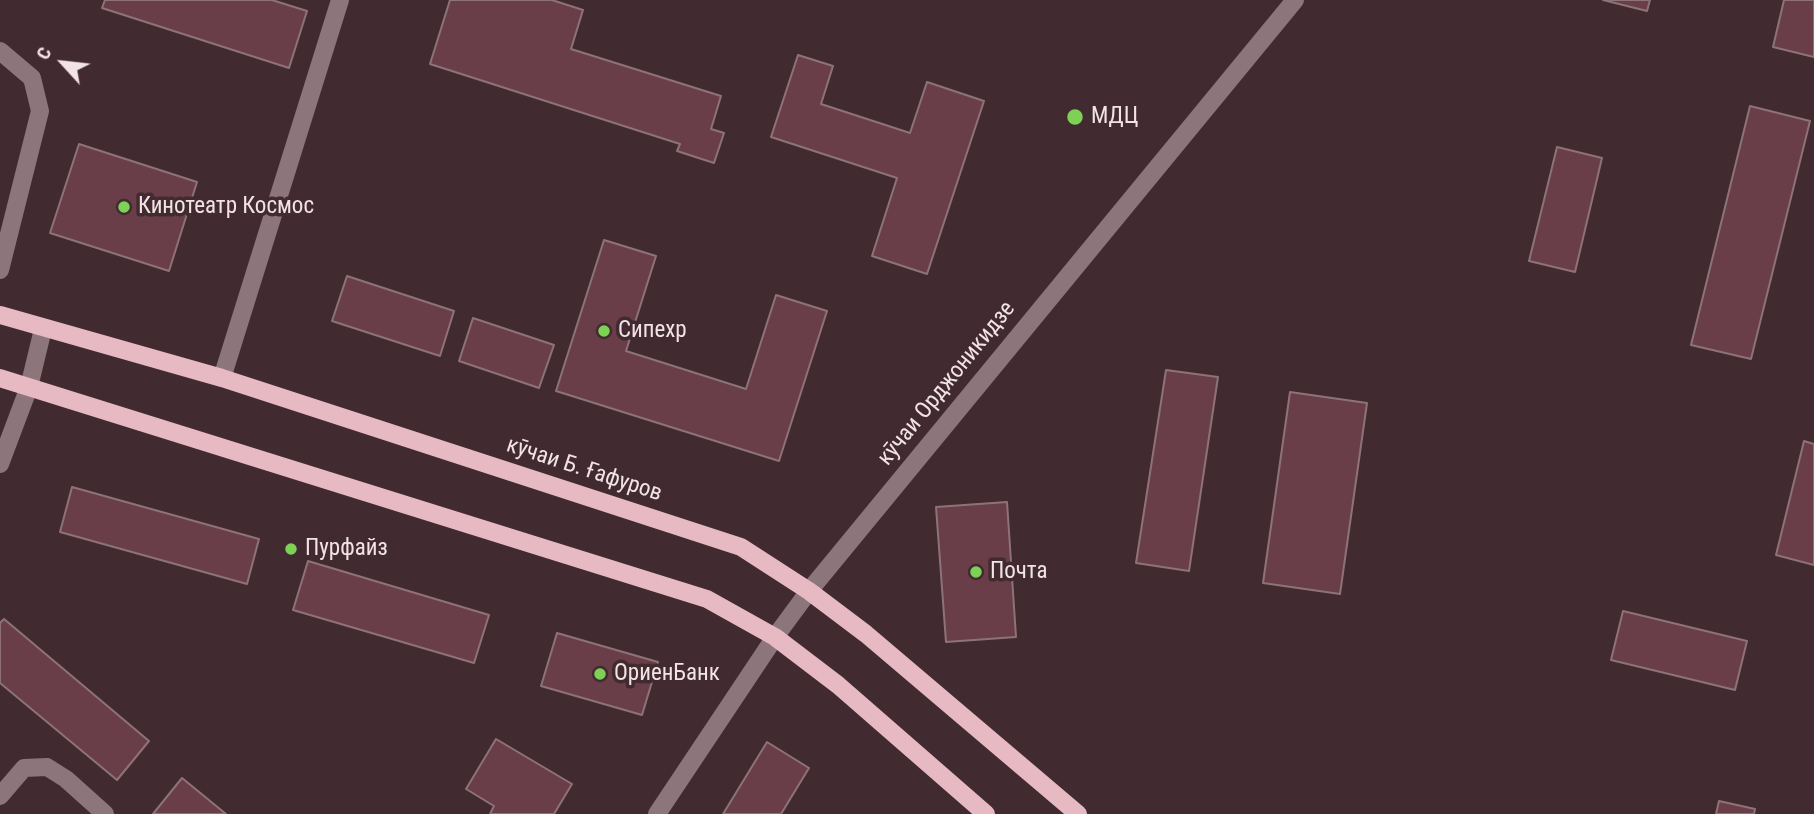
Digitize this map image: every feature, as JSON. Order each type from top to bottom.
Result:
[{"type":"main road","name":"кӯчаи Б. Ғафуров","points":[[0,315],[222,379],[741,547],[809,591],[866,634],[1078,814]]},
{"type":"main road","points":[[0,378],[707,599],[775,637],[838,685],[986,814]]},
{"type":"street","points":[[222,379],[340,0]]},
{"type":"street","name":"кӯчаи Орджоникидзе","points":[[657,814],[775,637],[809,591],[1295,0]]},
{"type":"street","points":[[0,51],[32,78],[40,111],[0,271]]},
{"type":"street","points":[[0,464],[29,387],[43,329]]},
{"type":"street","points":[[0,796],[24,768],[47,767],[66,779],[105,814]]},
{"type":"building","points":[[105,0],[272,0],[307,11],[289,68],[102,8]]},
{"type":"building","points":[[450,0],[552,0],[583,10],[571,49],[721,96],[711,129],[724,133],[714,163],[677,151],[680,144],[430,64]]},
{"type":"building","points":[[1603,0],[1650,0],[1647,11]]},
{"type":"building","points":[[1784,0],[1814,0],[1814,57],[1773,47]]},
{"type":"building","points":[[798,55],[833,66],[821,104],[910,133],[927,82],[984,101],[927,274],[872,256],[897,178],[771,137]]},
{"type":"building","points":[[1750,106],[1810,121],[1751,359],[1691,345]]},
{"type":"building","name":"Кинотеатр Космос","points":[[79,144],[197,182],[169,271],[50,233]]},
{"type":"building","points":[[1557,147],[1602,158],[1575,272],[1529,261]]},
{"type":"building","name":"Сипехр","points":[[604,240],[656,256],[626,351],[746,389],[776,295],[827,311],[779,461],[556,391]]},
{"type":"building","points":[[347,276],[454,311],[440,356],[332,321]]},
{"type":"building","points":[[473,318],[554,345],[539,388],[459,361]]},
{"type":"building","points":[[1166,370],[1218,377],[1189,571],[1136,563]]},
{"type":"building","points":[[1290,392],[1367,403],[1340,594],[1263,583]]},
{"type":"building","points":[[1804,441],[1814,444],[1814,565],[1776,555]]},
{"type":"building","points":[[72,487],[259,539],[247,584],[60,532]]},
{"type":"building","name":"Почта","points":[[1007,502],[1016,637],[946,642],[936,507]]},
{"type":"building","points":[[308,561],[489,615],[474,663],[293,610]]},
{"type":"building","points":[[1623,611],[1747,641],[1735,690],[1611,660]]},
{"type":"building","points":[[4,619],[149,741],[117,780],[0,683],[0,623]]},
{"type":"building","name":"ОриенБанк","points":[[557,633],[658,662],[642,715],[541,686]]},
{"type":"building","points":[[496,739],[572,784],[554,814],[490,814],[494,806],[466,789]]},
{"type":"building","points":[[767,742],[809,768],[781,814],[723,814]]},
{"type":"building","points":[[182,778],[226,814],[153,814]]},
{"type":"building","points":[[1719,801],[1755,809],[1754,814],[1716,814]]},
{"type":"place","name":"МДЦ","points":[[1075,117]]},
{"type":"place","name":"Кинотеатр Космос","points":[[124,207]]},
{"type":"place","name":"Сипехр","points":[[604,331]]},
{"type":"place","name":"Пурфайз","points":[[291,549]]},
{"type":"place","name":"Почта","points":[[976,572]]},
{"type":"place","name":"ОриенБанк","points":[[600,674]]}]
